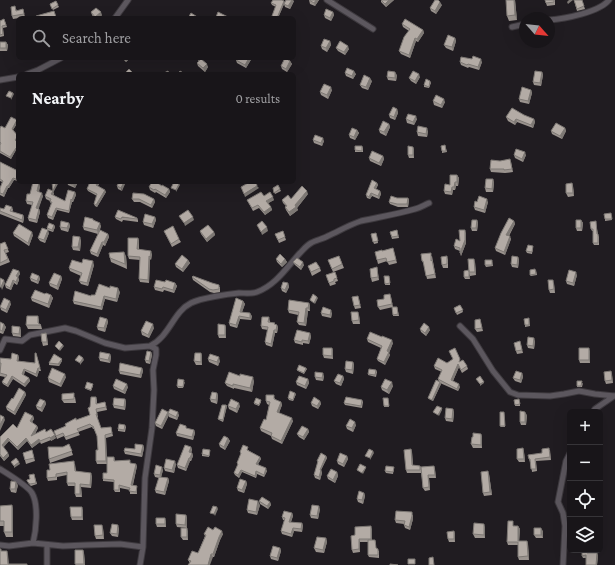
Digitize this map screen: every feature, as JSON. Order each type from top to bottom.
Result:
[{"type":"street","points":[[116,16],[128,0]]},
{"type":"street","points":[[327,0],[373,29]]},
{"type":"street","points":[[555,19],[586,13],[601,7],[609,0]]},
{"type":"street","points":[[512,27],[519,25]]},
{"type":"street","points":[[32,72],[57,60]]},
{"type":"street","points":[[0,80],[16,77]]},
{"type":"street","points":[[0,350],[6,339],[22,341],[30,335],[65,328],[105,343],[125,348],[150,346],[157,342],[166,333],[182,310],[191,303],[201,299],[256,292],[280,277],[309,243],[327,237],[360,222],[416,209],[429,202]]},
{"type":"street","points":[[460,326],[473,339],[493,371],[510,392],[518,395],[550,396],[579,391],[614,396]]},
{"type":"street","points":[[140,565],[143,547],[145,478],[152,428],[154,390],[153,370],[156,355],[156,349],[150,346]]},
{"type":"street","points":[[596,409],[614,396]]},
{"type":"street","points":[[563,565],[565,526],[563,513],[558,502],[567,459]]},
{"type":"street","points":[[0,469],[32,492],[36,509],[36,532],[33,543]]},
{"type":"street","points":[[0,545],[9,546],[33,543],[63,546],[120,544],[143,547]]},
{"type":"street","points":[[48,545],[48,565]]},
{"type":"building","points":[[273,0],[284,1],[278,16],[272,16],[276,5],[271,3]]},
{"type":"building","points":[[286,0],[292,0],[288,6],[284,4]]},
{"type":"building","points":[[309,0],[316,0],[314,3]]},
{"type":"building","points":[[381,0],[389,0],[385,4]]},
{"type":"building","points":[[435,0],[440,2],[435,11],[430,8]]},
{"type":"building","points":[[506,0],[514,0],[515,15],[507,16]]},
{"type":"building","points":[[545,0],[554,0],[554,2],[546,3]]},
{"type":"building","points":[[574,0],[582,0],[584,6],[577,9]]},
{"type":"building","points":[[56,1],[58,5],[52,9],[50,4]]},
{"type":"building","points":[[15,6],[16,11],[23,9],[24,14],[12,16],[11,7]]},
{"type":"building","points":[[96,8],[101,12],[94,16],[91,12]]},
{"type":"building","points":[[326,9],[333,12],[330,18],[324,15]]},
{"type":"building","points":[[54,11],[56,16],[36,16]]},
{"type":"building","points":[[218,12],[226,16],[216,16]]},
{"type":"building","points":[[4,19],[6,25],[2,26],[3,34],[0,35],[0,21]]},
{"type":"building","points":[[405,19],[423,30],[417,39],[415,38],[409,55],[399,51],[404,37],[410,29],[402,24]]},
{"type":"building","points":[[448,35],[455,38],[452,47],[444,45]]},
{"type":"building","points":[[324,39],[330,41],[326,48],[321,46]]},
{"type":"building","points":[[340,41],[348,46],[344,52],[336,48]]},
{"type":"building","points":[[0,42],[6,42],[6,48],[0,48]]},
{"type":"building","points":[[473,56],[481,59],[478,67],[460,62],[461,57],[472,59]]},
{"type":"building","points":[[202,60],[207,64],[203,68],[197,63]]},
{"type":"building","points":[[236,60],[248,60],[245,65]]},
{"type":"building","points":[[284,60],[290,61],[286,69],[281,66]]},
{"type":"building","points":[[347,68],[354,71],[352,76],[345,73]]},
{"type":"building","points":[[388,71],[395,72],[395,78],[387,77]]},
{"type":"building","points":[[413,71],[419,74],[415,81],[409,78]]},
{"type":"building","points":[[535,71],[542,72],[540,83],[533,82]]},
{"type":"building","points":[[364,75],[370,78],[366,87],[360,85]]},
{"type":"building","points":[[426,79],[430,81],[429,87],[424,85]]},
{"type":"building","points":[[324,84],[331,87],[327,95],[320,92]]},
{"type":"building","points":[[522,87],[531,90],[528,101],[519,99]]},
{"type":"building","points":[[9,91],[13,93],[11,98],[6,96]]},
{"type":"building","points":[[436,95],[444,99],[441,105],[433,101]]},
{"type":"building","points":[[393,107],[397,109],[394,117],[389,115]]},
{"type":"building","points":[[512,108],[534,119],[531,125],[516,119],[514,122],[506,117]]},
{"type":"building","points":[[408,114],[416,116],[413,122],[406,119]]},
{"type":"building","points":[[11,117],[16,120],[12,129],[16,134],[16,148],[10,157],[0,151],[0,128],[1,126],[5,128]]},
{"type":"building","points":[[383,121],[389,124],[384,132],[379,130]]},
{"type":"building","points":[[556,123],[565,128],[560,136],[551,131]]},
{"type":"building","points":[[418,126],[427,128],[426,134],[417,132]]},
{"type":"building","points":[[352,128],[357,130],[354,137],[349,135]]},
{"type":"building","points":[[315,135],[323,138],[321,143],[313,140]]},
{"type":"building","points":[[445,145],[446,151],[442,151],[441,146]]},
{"type":"building","points":[[355,146],[362,146],[362,151],[355,150]]},
{"type":"building","points":[[408,146],[413,147],[413,155],[408,155]]},
{"type":"building","points":[[516,149],[525,152],[522,159],[514,155]]},
{"type":"building","points":[[372,151],[383,156],[379,163],[369,158]]},
{"type":"building","points":[[510,159],[512,169],[490,169],[491,160],[500,161]]},
{"type":"building","points":[[0,162],[16,170],[16,179],[13,178],[3,194],[0,193],[0,188],[3,181],[0,179]]},
{"type":"building","points":[[450,175],[457,175],[457,182],[455,182],[454,187],[452,187],[451,192],[444,191],[445,184],[450,185]]},
{"type":"building","points":[[486,179],[493,179],[492,189],[485,188]]},
{"type":"building","points":[[372,180],[377,183],[374,188],[380,191],[378,196],[371,193],[369,197],[366,195]]},
{"type":"building","points":[[572,183],[573,193],[566,193],[566,184]]},
{"type":"building","points":[[32,184],[39,184],[37,191],[42,193],[36,208],[39,209],[36,220],[28,218],[33,202],[26,201],[27,194],[30,194]]},
{"type":"building","points":[[52,184],[56,184],[53,191]]},
{"type":"building","points":[[89,184],[97,184],[96,185],[105,190],[96,205],[94,204],[97,194],[87,189]]},
{"type":"building","points":[[118,184],[123,184],[121,188],[117,186]]},
{"type":"building","points":[[151,184],[159,184],[169,189],[165,195],[149,187]]},
{"type":"building","points":[[173,184],[179,184],[176,190],[171,188]]},
{"type":"building","points":[[246,184],[256,184],[257,186],[244,194],[241,187]]},
{"type":"building","points":[[278,185],[280,189],[274,193],[273,188]]},
{"type":"building","points":[[302,186],[307,191],[295,205],[296,207],[289,212],[285,207],[287,206],[282,200],[288,195],[291,199]]},
{"type":"building","points":[[48,189],[53,191],[51,194],[65,201],[68,190],[75,192],[72,200],[71,199],[69,211],[56,208],[52,217],[47,215],[52,202],[50,202],[51,199],[45,196]]},
{"type":"building","points":[[261,192],[264,196],[270,192],[273,197],[266,201],[271,207],[264,212],[258,205],[252,208],[247,200]]},
{"type":"building","points":[[133,193],[144,194],[154,199],[151,205],[139,199],[132,199]]},
{"type":"building","points":[[391,196],[397,198],[408,198],[407,204],[389,202]]},
{"type":"building","points":[[479,196],[487,199],[484,210],[474,207],[475,201],[477,202]]},
{"type":"building","points":[[6,205],[12,207],[10,211],[23,215],[22,220],[0,211],[0,208],[4,209]]},
{"type":"building","points":[[118,210],[137,219],[122,217],[121,219],[115,217]]},
{"type":"building","points":[[188,210],[193,217],[184,223],[179,216]]},
{"type":"building","points":[[611,213],[612,219],[605,219],[604,214]]},
{"type":"building","points":[[145,214],[155,217],[152,224],[143,222]]},
{"type":"building","points":[[85,217],[100,223],[97,230],[83,227]]},
{"type":"building","points":[[509,218],[514,221],[506,235],[510,236],[504,252],[495,248]]},
{"type":"building","points":[[472,220],[477,220],[476,228],[471,228]]},
{"type":"building","points":[[576,220],[581,220],[581,228],[576,228]]},
{"type":"building","points":[[61,221],[69,223],[67,228],[60,227]]},
{"type":"building","points":[[262,221],[267,227],[261,232],[257,225]]},
{"type":"building","points":[[596,221],[598,243],[593,243],[593,229],[591,229],[590,222]]},
{"type":"building","points":[[49,223],[54,225],[52,230],[47,228]]},
{"type":"building","points":[[19,224],[32,232],[28,243],[13,233]]},
{"type":"building","points":[[208,225],[214,232],[206,239],[200,231]]},
{"type":"building","points":[[173,226],[179,239],[171,244],[164,231]]},
{"type":"building","points":[[42,228],[48,230],[44,240],[38,238]]},
{"type":"building","points":[[100,230],[108,234],[104,242],[102,242],[97,254],[90,251]]},
{"type":"building","points":[[397,230],[398,236],[392,237],[390,232]]},
{"type":"building","points":[[459,230],[465,230],[465,240],[460,253],[460,248],[454,246],[456,239],[460,241]]},
{"type":"building","points":[[283,231],[285,237],[278,240],[275,234]]},
{"type":"building","points":[[376,233],[378,241],[373,242],[371,234]]},
{"type":"building","points":[[73,236],[80,237],[78,247],[72,247]]},
{"type":"building","points":[[128,238],[138,238],[137,249],[151,251],[150,257],[149,256],[148,280],[139,279],[140,257],[128,256]]},
{"type":"building","points":[[5,242],[8,249],[4,250],[8,259],[0,263],[0,244]]},
{"type":"building","points":[[528,245],[533,246],[532,252],[526,251]]},
{"type":"building","points":[[393,248],[396,260],[387,262],[386,258],[377,260],[375,252]]},
{"type":"building","points":[[124,252],[125,264],[110,258],[109,253]]},
{"type":"building","points":[[431,253],[431,261],[432,260],[435,274],[426,276],[421,254]]},
{"type":"building","points":[[280,254],[285,259],[281,264],[276,259]]},
{"type":"building","points":[[182,255],[188,260],[182,269],[175,264]]},
{"type":"building","points":[[339,256],[342,264],[332,269],[328,260]]},
{"type":"building","points":[[447,256],[447,264],[442,265],[441,257]]},
{"type":"building","points":[[512,256],[518,257],[517,265],[511,264]]},
{"type":"building","points":[[297,258],[303,262],[300,267],[293,262]]},
{"type":"building","points":[[83,259],[93,261],[87,283],[79,281],[82,273],[69,268],[72,260],[82,263]]},
{"type":"building","points":[[468,259],[474,259],[475,272],[469,272]]},
{"type":"building","points":[[485,260],[492,260],[492,265],[485,265]]},
{"type":"building","points":[[316,262],[320,268],[311,272],[308,266]]},
{"type":"building","points":[[377,267],[378,277],[371,278],[370,269]]},
{"type":"building","points":[[13,269],[19,271],[16,276],[18,277],[16,282],[13,280],[10,288],[5,285]]},
{"type":"building","points":[[535,269],[536,274],[530,275],[530,270]]},
{"type":"building","points":[[469,270],[469,277],[464,277],[464,271]]},
{"type":"building","points":[[569,270],[576,272],[573,283],[566,281]]},
{"type":"building","points":[[335,272],[337,278],[329,283],[326,275]]},
{"type":"building","points":[[32,273],[39,276],[37,281],[30,278]]},
{"type":"building","points":[[54,273],[61,276],[57,286],[49,283]]},
{"type":"building","points":[[193,276],[219,285],[219,289],[209,289],[192,277]]},
{"type":"building","points":[[384,276],[389,276],[390,283],[385,284]]},
{"type":"building","points":[[0,278],[4,280],[1,287],[0,287]]},
{"type":"building","points":[[156,280],[165,282],[166,280],[175,283],[173,290],[163,287],[162,289],[154,287]]},
{"type":"building","points":[[548,280],[553,280],[554,289],[549,290]]},
{"type":"building","points":[[283,282],[288,283],[285,290],[281,288]]},
{"type":"building","points":[[99,284],[110,288],[110,286],[118,288],[116,299],[104,296],[101,307],[73,301],[75,291],[91,296],[95,295]]},
{"type":"building","points":[[35,290],[51,295],[48,304],[31,298]]},
{"type":"building","points":[[313,294],[317,297],[314,303],[310,300]]},
{"type":"building","points":[[390,294],[392,304],[378,307],[377,300],[384,299],[384,295]]},
{"type":"building","points":[[358,296],[360,305],[354,306],[352,297]]},
{"type":"building","points":[[4,298],[10,301],[6,310],[0,307]]},
{"type":"building","points":[[236,298],[243,301],[240,312],[250,313],[250,318],[239,316],[236,325],[229,323]]},
{"type":"building","points":[[289,300],[309,303],[308,308],[306,308],[304,323],[297,322],[299,312],[288,310]]},
{"type":"building","points":[[460,305],[463,310],[456,313],[454,308]]},
{"type":"building","points":[[323,307],[331,310],[330,315],[321,313]]},
{"type":"building","points":[[392,307],[397,307],[398,314],[393,315]]},
{"type":"building","points":[[351,312],[358,312],[359,320],[352,321]]},
{"type":"building","points":[[27,316],[38,316],[38,323],[41,325],[26,325]]},
{"type":"building","points":[[100,317],[107,319],[104,328],[97,327]]},
{"type":"building","points":[[262,317],[269,317],[268,322],[275,323],[274,324],[277,325],[276,330],[274,330],[271,344],[265,342],[268,327],[261,326]]},
{"type":"building","points":[[529,318],[529,325],[525,325],[524,319]]},
{"type":"building","points":[[480,319],[482,328],[475,329],[475,320]]},
{"type":"building","points":[[146,321],[153,324],[148,335],[141,331]]},
{"type":"building","points":[[0,322],[4,324],[2,331],[0,330]]},
{"type":"building","points":[[424,323],[429,327],[425,333],[420,329]]},
{"type":"building","points":[[218,324],[225,325],[225,335],[218,335]]},
{"type":"building","points":[[12,326],[20,327],[19,334],[12,333]]},
{"type":"building","points":[[297,330],[310,333],[308,341],[302,340],[302,342],[294,340]]},
{"type":"building","points":[[370,332],[392,340],[387,351],[389,352],[384,362],[377,359],[382,346],[367,339]]},
{"type":"building","points":[[46,333],[47,342],[42,342],[41,334]]},
{"type":"building","points":[[528,337],[534,338],[533,346],[527,345]]},
{"type":"building","points":[[59,341],[63,345],[59,350],[55,346]]},
{"type":"building","points":[[520,341],[522,350],[516,351],[514,343]]},
{"type":"building","points":[[323,348],[332,348],[332,356],[323,355]]},
{"type":"building","points":[[455,348],[460,359],[459,362],[463,360],[467,366],[461,370],[458,364],[451,380],[459,384],[457,389],[438,379],[442,370],[434,366],[438,358],[447,363],[453,359],[449,351]]},
{"type":"building","points":[[579,348],[589,348],[589,360],[579,360]]},
{"type":"building","points":[[147,351],[151,352],[149,361],[145,360]]},
{"type":"building","points":[[100,352],[110,354],[108,360],[99,358]]},
{"type":"building","points":[[12,353],[18,355],[17,361],[35,363],[36,353],[40,368],[38,368],[36,374],[24,369],[22,374],[29,378],[24,384],[12,376],[7,385],[2,382],[7,375],[0,373],[0,358],[11,359]]},
{"type":"building","points":[[195,353],[201,353],[201,362],[194,361]]},
{"type":"building","points":[[54,354],[62,359],[58,364],[49,363]]},
{"type":"building","points":[[210,354],[219,357],[217,362],[208,359]]},
{"type":"building","points":[[79,355],[83,358],[80,363],[75,360]]},
{"type":"building","points":[[346,361],[353,362],[352,370],[345,369]]},
{"type":"building","points":[[120,363],[142,368],[140,375],[119,371]]},
{"type":"building","points":[[299,365],[306,368],[304,373],[297,370]]},
{"type":"building","points":[[52,368],[65,374],[60,384],[48,378]]},
{"type":"building","points":[[369,369],[376,370],[375,375],[368,374]]},
{"type":"building","points":[[516,371],[522,373],[520,380],[513,378]]},
{"type":"building","points":[[611,371],[612,380],[605,381],[604,372]]},
{"type":"building","points":[[229,372],[240,376],[240,374],[253,377],[250,388],[233,384],[233,386],[225,383]]},
{"type":"building","points":[[315,372],[323,373],[322,378],[315,377]]},
{"type":"building","points":[[338,374],[343,376],[340,383],[334,381]]},
{"type":"building","points":[[299,376],[308,379],[305,386],[296,382]]},
{"type":"building","points":[[480,376],[484,382],[480,384],[476,379]]},
{"type":"building","points":[[116,379],[127,384],[123,391],[113,386]]},
{"type":"building","points":[[178,379],[184,380],[183,387],[177,386]]},
{"type":"building","points":[[385,379],[392,382],[387,390],[381,387]]},
{"type":"building","points":[[436,380],[440,382],[432,400],[428,398]]},
{"type":"building","points":[[577,381],[582,381],[581,386],[577,386]]},
{"type":"building","points":[[87,382],[93,384],[91,390],[85,388]]},
{"type":"building","points":[[19,388],[25,392],[14,412],[6,407],[12,398],[13,399]]},
{"type":"building","points":[[290,391],[295,393],[293,400],[288,398]]},
{"type":"building","points":[[212,392],[217,393],[216,400],[210,399]]},
{"type":"building","points":[[74,393],[74,399],[62,400],[62,394]]},
{"type":"building","points":[[266,395],[274,395],[274,399],[281,402],[277,412],[292,418],[281,441],[271,436],[272,433],[260,428],[264,419],[266,420],[270,402],[266,401]]},
{"type":"building","points":[[91,397],[96,397],[96,404],[105,402],[106,407],[96,409],[96,414],[101,428],[111,427],[112,433],[105,435],[106,461],[96,461],[96,450],[98,450],[97,436],[93,426],[90,424],[77,429],[79,432],[65,437],[63,433],[56,436],[54,431],[66,426],[65,424],[76,418],[76,420],[90,415],[88,408],[90,407]]},
{"type":"building","points":[[314,397],[320,401],[317,406],[311,403]]},
{"type":"building","points":[[346,397],[362,400],[361,406],[344,403]]},
{"type":"building","points":[[114,398],[125,399],[124,407],[113,405]]},
{"type":"building","points":[[256,398],[261,400],[259,405],[254,403]]},
{"type":"building","points":[[383,398],[388,398],[389,406],[384,406]]},
{"type":"building","points":[[40,399],[45,401],[41,408],[36,406]]},
{"type":"building","points":[[231,399],[239,403],[236,409],[228,406]]},
{"type":"building","points":[[519,399],[520,404],[515,405],[514,400]]},
{"type":"building","points":[[222,405],[226,405],[223,420],[218,419]]},
{"type":"building","points":[[437,406],[442,408],[438,415],[433,412]]},
{"type":"building","points":[[446,408],[453,409],[452,419],[445,418]]},
{"type":"building","points":[[162,409],[168,412],[161,426],[155,423]]},
{"type":"building","points":[[170,409],[178,412],[176,417],[168,413]]},
{"type":"building","points":[[520,411],[525,412],[525,422],[520,422]]},
{"type":"building","points":[[25,412],[33,416],[30,421],[37,426],[31,436],[45,429],[46,432],[51,429],[55,435],[40,441],[39,439],[31,445],[26,438],[17,447],[8,438],[2,445],[8,453],[3,458],[0,454],[0,437],[13,424],[17,428]]},
{"type":"building","points":[[500,412],[504,412],[505,426],[500,426]]},
{"type":"building","points":[[0,415],[4,417],[0,425]]},
{"type":"building","points":[[350,419],[355,422],[352,428],[346,426]]},
{"type":"building","points":[[119,424],[125,425],[124,430],[118,429]]},
{"type":"building","points":[[180,424],[186,426],[186,428],[194,430],[192,437],[176,433]]},
{"type":"building","points":[[302,426],[308,429],[303,437],[297,434]]},
{"type":"building","points":[[473,433],[481,434],[481,445],[471,444]]},
{"type":"building","points":[[224,436],[228,438],[224,447],[219,444]]},
{"type":"building","points":[[69,444],[72,451],[49,459],[48,447],[63,447]]},
{"type":"building","points":[[135,444],[143,445],[141,454],[124,451],[125,448],[135,449]]},
{"type":"building","points":[[185,445],[191,447],[189,452],[192,453],[185,468],[177,465]]},
{"type":"building","points":[[243,445],[248,447],[247,450],[260,457],[256,464],[266,468],[264,475],[256,471],[255,476],[241,470],[238,475],[234,473]]},
{"type":"building","points":[[523,448],[524,459],[517,459],[517,449]]},
{"type":"building","points":[[549,448],[550,457],[535,459],[536,469],[531,469],[528,455],[542,453],[542,449]]},
{"type":"building","points":[[203,449],[210,450],[209,456],[202,454]]},
{"type":"building","points":[[369,449],[373,451],[370,458],[365,456]]},
{"type":"building","points":[[411,449],[412,465],[420,466],[420,470],[406,470],[404,450]]},
{"type":"building","points":[[32,450],[34,458],[25,460],[23,453]]},
{"type":"building","points":[[321,453],[326,456],[320,470],[319,477],[314,475],[317,461]]},
{"type":"building","points":[[340,453],[347,456],[343,464],[337,461]]},
{"type":"building","points":[[107,457],[114,457],[114,461],[130,460],[130,463],[136,464],[131,485],[137,486],[136,492],[129,491],[130,488],[119,485],[119,490],[114,490],[114,480],[103,479],[103,473],[107,473]]},
{"type":"building","points":[[16,458],[19,462],[14,466],[11,462]]},
{"type":"building","points":[[166,459],[175,461],[172,470],[164,468]]},
{"type":"building","points":[[74,461],[75,471],[91,473],[90,485],[80,484],[80,494],[75,494],[75,483],[67,483],[67,472],[56,474],[56,477],[47,478],[47,470],[50,470],[49,464]]},
{"type":"building","points":[[360,464],[366,467],[362,473],[357,470]]},
{"type":"building","points":[[156,465],[162,467],[160,475],[154,474]]},
{"type":"building","points":[[386,466],[394,467],[393,472],[385,471]]},
{"type":"building","points":[[434,466],[435,475],[428,475],[429,487],[423,488],[421,467]]},
{"type":"building","points":[[331,469],[337,472],[333,480],[327,476]]},
{"type":"building","points":[[488,471],[490,492],[483,493],[481,472]]},
{"type":"building","points":[[34,474],[36,483],[30,484],[27,481],[30,479],[29,475]]},
{"type":"building","points":[[159,477],[168,478],[164,492],[155,490]]},
{"type":"building","points":[[240,479],[246,481],[242,490],[237,488]]},
{"type":"building","points":[[11,481],[16,482],[15,489],[10,489]]},
{"type":"building","points":[[359,491],[364,493],[362,500],[357,499]]},
{"type":"building","points":[[262,497],[270,502],[267,506],[259,501]]},
{"type":"building","points":[[249,499],[258,501],[256,512],[247,510]]},
{"type":"building","points":[[12,505],[12,532],[4,532],[4,521],[0,521],[0,506]]},
{"type":"building","points":[[312,505],[319,506],[317,516],[310,515]]},
{"type":"building","points":[[213,506],[217,507],[214,514],[210,513]]},
{"type":"building","points":[[70,507],[82,507],[82,517],[71,517]]},
{"type":"building","points":[[284,511],[292,513],[289,522],[302,523],[301,529],[293,528],[291,534],[281,531],[285,518],[282,517]]},
{"type":"building","points":[[396,511],[412,512],[409,527],[404,525],[405,521],[395,520]]},
{"type":"building","points":[[176,514],[186,515],[185,525],[176,524]]},
{"type":"building","points":[[156,518],[165,518],[165,524],[156,524]]},
{"type":"building","points":[[508,521],[513,521],[513,526],[518,526],[518,541],[527,541],[528,556],[518,557],[518,542],[507,542]]},
{"type":"building","points":[[474,523],[484,524],[484,535],[473,534]]},
{"type":"building","points":[[112,524],[118,525],[117,534],[110,533]]},
{"type":"building","points":[[94,525],[102,525],[103,535],[95,536]]},
{"type":"building","points":[[371,526],[371,539],[359,539],[359,549],[352,550],[351,536],[355,535],[355,527]]},
{"type":"building","points":[[208,527],[213,530],[215,527],[222,531],[213,554],[211,554],[208,565],[188,565],[191,561],[188,560],[192,551],[198,553],[206,535],[204,534]]},
{"type":"building","points":[[181,528],[187,528],[187,537],[181,537]]},
{"type":"building","points":[[534,528],[541,528],[541,535],[534,535]]},
{"type":"building","points":[[454,531],[454,539],[448,539],[447,532]]},
{"type":"building","points":[[317,537],[326,538],[323,550],[314,548]]},
{"type":"building","points":[[368,540],[375,540],[378,555],[368,555]]},
{"type":"building","points":[[273,546],[280,548],[277,558],[270,556]]},
{"type":"building","points":[[0,549],[1,551],[7,551],[8,564],[27,565],[0,565]]},
{"type":"building","points":[[75,550],[83,550],[84,564],[75,564]]},
{"type":"building","points":[[582,553],[597,553],[596,565],[586,565],[586,555],[582,556]]},
{"type":"building","points":[[433,557],[434,565],[429,565],[429,558]]},
{"type":"building","points":[[408,559],[415,559],[415,564],[408,564]]}]
